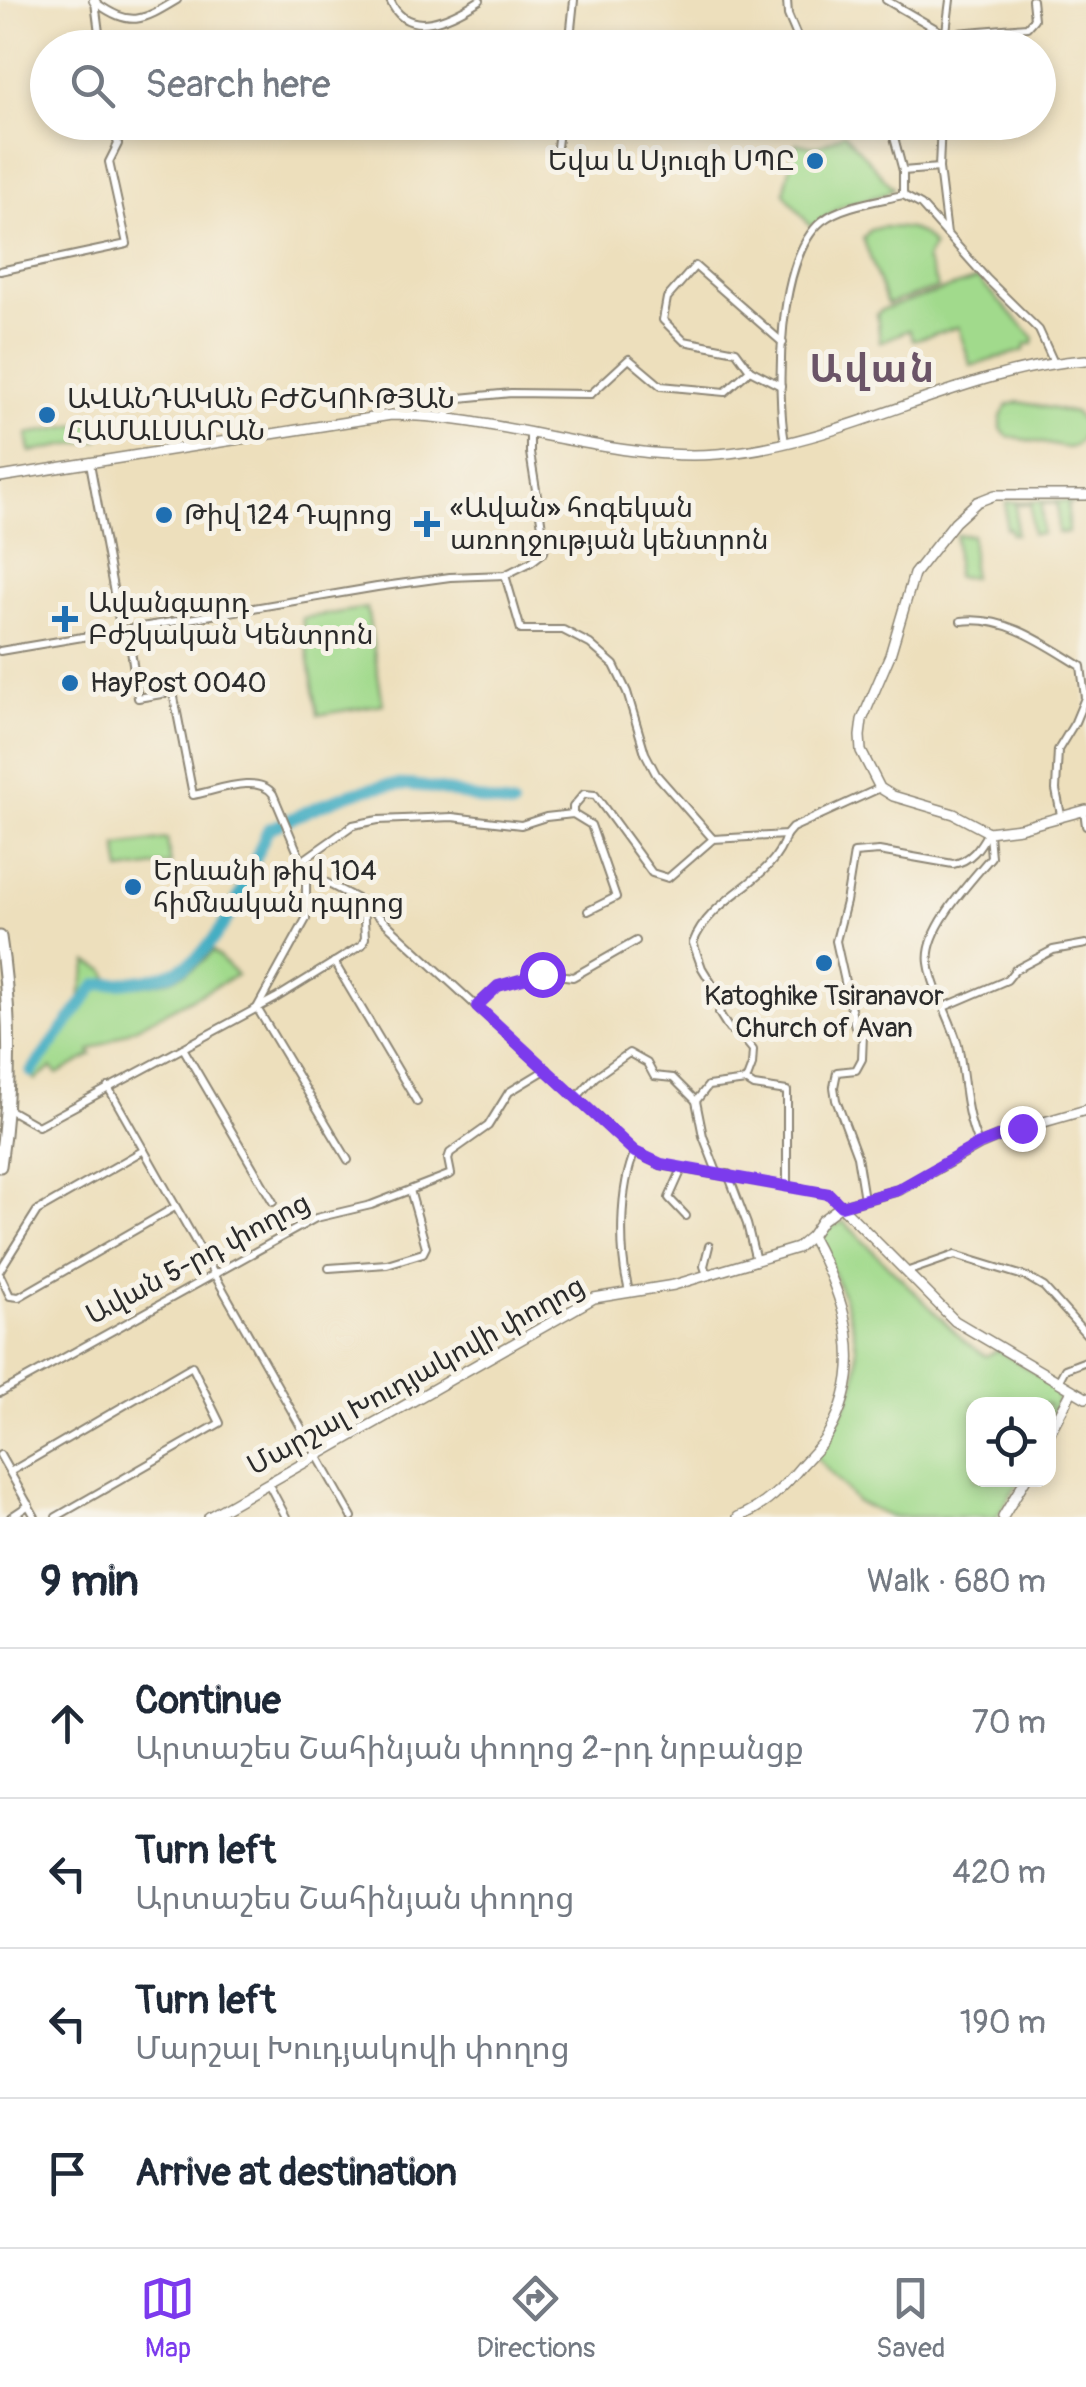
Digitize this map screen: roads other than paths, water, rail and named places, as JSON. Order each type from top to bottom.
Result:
[{"type":"highway","points":[[0,944],[8,1010],[8,1109],[0,1166]]},
{"type":"street","points":[[94,1],[118,19],[132,19],[149,18],[177,0]]},
{"type":"street","points":[[390,0],[401,18],[413,24],[444,17],[480,0]]},
{"type":"street","points":[[571,30],[574,0]]},
{"type":"street","points":[[787,0],[794,30]]},
{"type":"street","points":[[886,0],[938,30]]},
{"type":"street","points":[[946,30],[950,0]]},
{"type":"street","points":[[992,30],[1027,27],[1034,19],[1032,0]]},
{"type":"street","points":[[94,1],[98,30]]},
{"type":"street","points":[[0,271],[127,244],[109,162],[117,140]]},
{"type":"street","points":[[556,147],[557,140]]},
{"type":"street","points":[[895,140],[903,170],[902,195]]},
{"type":"street","points":[[941,140],[947,235]]},
{"type":"street","points":[[903,170],[940,168]]},
{"type":"street","points":[[785,443],[781,386],[785,301],[818,226],[838,213],[902,195],[922,205],[1039,330],[1054,363]]},
{"type":"street","points":[[781,386],[750,370],[736,351],[684,341],[662,320],[668,298],[695,266],[783,344]]},
{"type":"street","points":[[446,416],[460,398],[510,392],[591,394],[629,359],[665,387],[725,392],[750,370]]},
{"type":"street","points":[[0,478],[390,415],[446,416],[670,453],[712,455],[785,443],[1027,367],[1086,360]]},
{"type":"street","points":[[0,652],[377,586],[506,575],[544,552],[530,430]]},
{"type":"street","points":[[90,463],[138,698],[173,692],[193,795],[254,783],[266,786],[306,872],[306,919],[257,1008]]},
{"type":"street","points":[[1086,496],[995,495],[977,502],[955,522],[914,574],[890,655],[862,720],[860,736],[862,752],[880,788],[892,796],[954,814],[988,832],[1020,828],[1085,810],[1086,826]]},
{"type":"street","points":[[506,575],[521,630],[562,630],[590,644],[614,664],[627,692],[644,753],[656,774],[713,839]]},
{"type":"street","points":[[961,620],[982,618],[1011,627],[1081,666],[1084,698],[1058,750],[1056,790],[1061,815]]},
{"type":"street","points":[[746,1081],[753,1050],[721,1020],[718,1012],[723,1002],[702,968],[693,943],[705,921],[726,898],[772,863],[792,828],[880,788]]},
{"type":"street","points":[[588,911],[616,898],[590,825],[574,814],[572,807],[584,794],[595,795],[652,873],[668,878],[713,839],[786,835]]},
{"type":"street","points":[[302,861],[353,825],[378,820],[452,817],[521,825],[574,814]]},
{"type":"street","points":[[979,1144],[962,1086],[956,1039],[928,962],[932,938],[991,857],[988,832]]},
{"type":"street","points":[[864,1200],[856,1156],[834,1087],[837,1072],[856,1070],[862,1059],[864,1034],[854,1026],[836,942],[853,855],[879,851],[921,861],[961,863],[979,848],[988,832]]},
{"type":"street","points":[[306,872],[364,902],[635,1152],[682,1169],[829,1194],[955,1321],[1086,1398]]},
{"type":"street","points":[[8,1109],[38,1126],[257,1008],[364,942],[364,902]]},
{"type":"street","points":[[477,1006],[498,986],[542,974],[572,977],[636,941]]},
{"type":"street","points":[[944,1007],[1007,980],[1015,970],[1053,950],[1086,944]]},
{"type":"street","points":[[334,962],[416,1102]]},
{"type":"street","points":[[257,1008],[348,1160]]},
{"type":"street","points":[[183,1048],[273,1202]]},
{"type":"street","points":[[576,1097],[595,1077],[629,1053],[647,1063],[654,1076],[673,1078],[696,1102],[703,1136],[717,1172]]},
{"type":"street","name":"Ավան 5-րդ փողոց","points":[[0,1393],[316,1218],[371,1205],[451,1174],[450,1153],[488,1126],[509,1092],[547,1069]]},
{"type":"street","points":[[696,1102],[708,1086],[746,1081],[786,1091],[787,1185]]},
{"type":"street","points":[[108,1087],[352,1517]]},
{"type":"street","points":[[841,1206],[898,1190],[979,1144],[1035,1123],[1086,1110]]},
{"type":"street","points":[[144,1150],[37,1210],[0,1272],[10,1296],[19,1297],[175,1206]]},
{"type":"street","points":[[629,1292],[624,1193],[626,1173],[635,1152]]},
{"type":"street","points":[[682,1169],[669,1198],[686,1216]]},
{"type":"street","points":[[728,1174],[748,1224],[756,1261]]},
{"type":"street","points":[[329,1268],[386,1264],[424,1253],[426,1248],[410,1190]]},
{"type":"street","name":"Մարշալ Խուդյակովի փողոց","points":[[209,1517],[594,1298],[674,1285],[706,1271],[797,1248],[841,1206]]},
{"type":"street","points":[[738,1517],[758,1509],[784,1487],[828,1435],[850,1380],[852,1358],[845,1318],[827,1265],[811,1236]]},
{"type":"street","points":[[706,1271],[709,1246]]},
{"type":"street","points":[[906,1272],[955,1255],[1027,1277],[1044,1287],[1086,1334]]},
{"type":"street","points":[[1058,1382],[1066,1368],[1086,1361]]},
{"type":"street","points":[[10,1472],[192,1366],[220,1422],[56,1517]]},
{"type":"street","points":[[1056,1421],[1072,1391],[1086,1388]]},
{"type":"street","points":[[0,1455],[36,1517]]},
{"type":"street","points":[[268,1484],[286,1517]]},
{"type":"street","points":[[1003,1517],[1021,1487]]},
{"type":"street","points":[[10,1517],[29,1505]]},
{"type":"waterway","points":[[290,819],[355,793],[395,785],[424,787],[512,806]]},
{"type":"waterway","points":[[31,1072],[96,985],[161,976],[195,959],[230,915],[268,829],[280,824]]},
{"type":"place","name":"Եվա և Սյուզի ՍՊԸ","points":[[815,161]]},
{"type":"place","name":"ԱՎԱՆԴԱԿԱՆ ԲԺՇԿՈՒԹՅԱՆ ՀԱՄԱԼՍԱՐԱՆ","points":[[47,415]]},
{"type":"place","name":"Թիվ 124 Դպրոց","points":[[164,515]]},
{"type":"place","name":"«Ավան» հոգեկան առողջության կենտրոն","points":[[427,524]]},
{"type":"place","name":"Ավանգարդ Բժշկական Կենտրոն","points":[[65,619]]},
{"type":"place","name":"HayPost 0040","points":[[70,683]]},
{"type":"place","name":"Երևանի թիվ 104 հիմնական դպրոց","points":[[133,887]]},
{"type":"place","name":"Katoghike Tsiranavor Church of Avan","points":[[824,963]]},
{"type":"district","name":"Ավան","points":[[873,370]]}]
